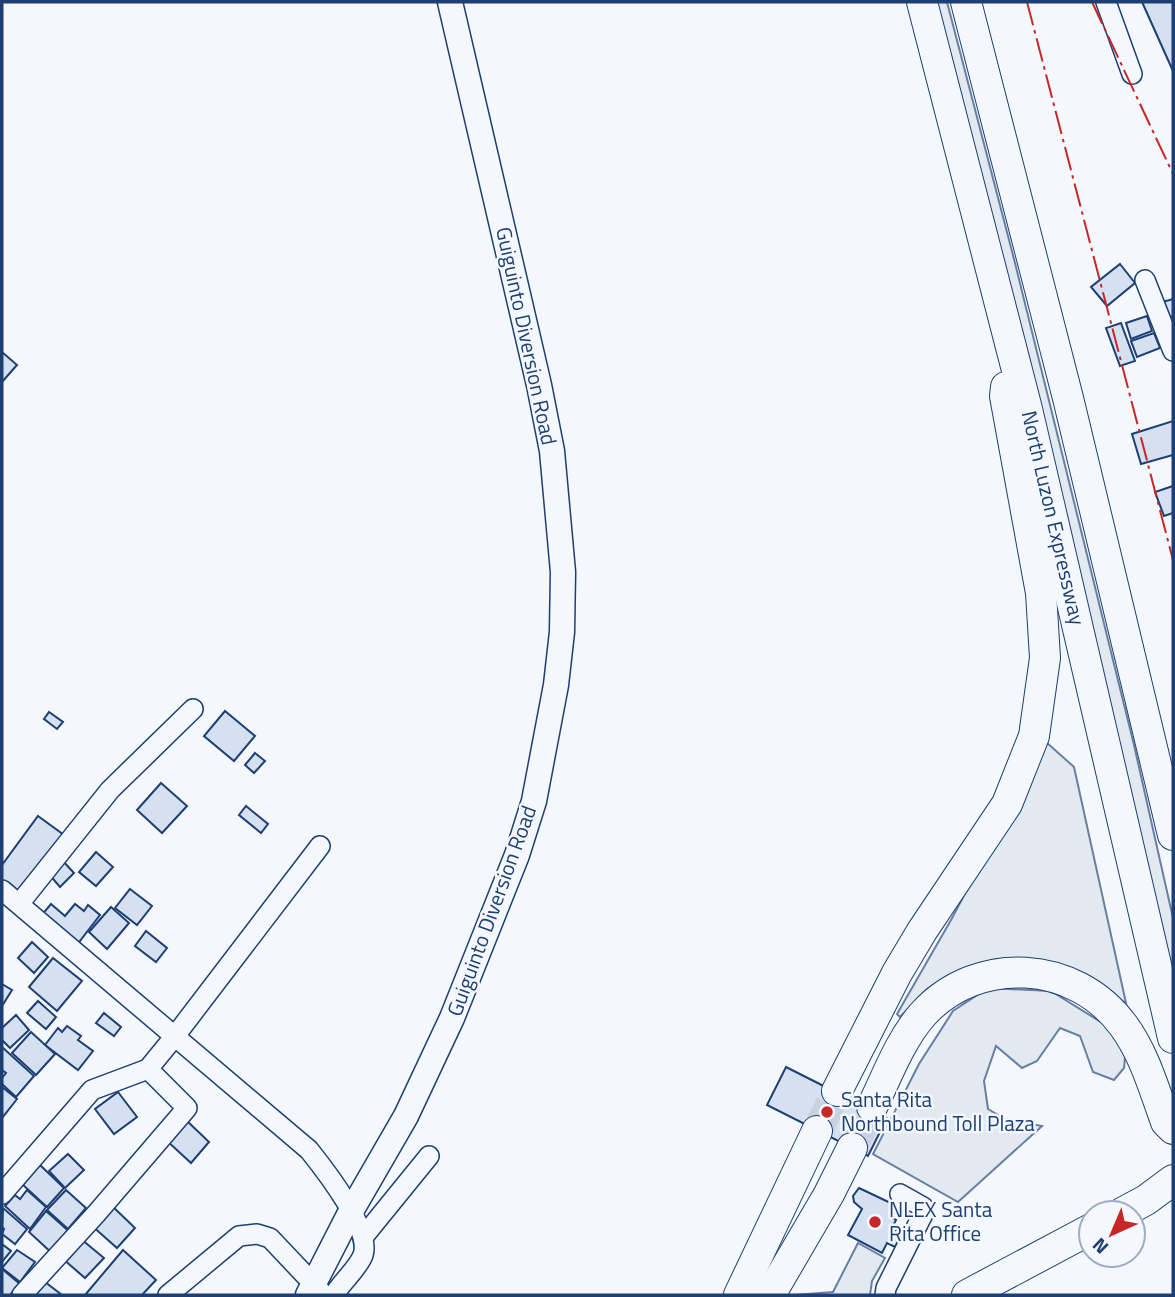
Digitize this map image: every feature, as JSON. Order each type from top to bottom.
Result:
[{"type":"highway","name":"North Luzon Expressway","points":[[922,2],[1014,353],[1173,1038]]},
{"type":"highway","name":"North Luzon Expressway","points":[[966,2],[1068,398],[1173,835]]},
{"type":"highway","points":[[837,1091],[897,973],[1007,804],[1034,736],[1045,658],[1041,593],[1005,396],[1014,353]]},
{"type":"highway","points":[[872,1107],[910,1031],[931,1006],[951,991],[974,980],[1001,973],[1045,974],[1070,982],[1094,995],[1115,1015],[1140,1054],[1166,1122],[1173,1129]]},
{"type":"highway","points":[[739,1295],[817,1131]]},
{"type":"highway","points":[[770,1295],[829,1194],[852,1148]]},
{"type":"highway","points":[[1144,1199],[1173,1180]]},
{"type":"highway","points":[[967,1295],[1077,1236]]},
{"type":"main road","name":"Guiguinto Diversion Road","points":[[308,1295],[429,1069],[517,855],[534,801],[556,685],[562,632],[563,572],[552,451],[450,2]]},
{"type":"street","points":[[1106,2],[1132,74]]},
{"type":"street","points":[[1145,280],[1173,351]]},
{"type":"street","points":[[19,904],[110,790],[193,709]]},
{"type":"street","points":[[2,1194],[92,1090],[148,1069],[320,846]]},
{"type":"street","points":[[2,890],[309,1150],[330,1177],[363,1236],[363,1256],[334,1295]]},
{"type":"street","points":[[22,1295],[187,1108],[148,1069]]},
{"type":"street","points":[[363,1236],[429,1156]]},
{"type":"street","points":[[885,1295],[923,1214],[923,1208],[900,1194]]},
{"type":"street","points":[[168,1295],[239,1236],[257,1234],[270,1237],[324,1295]]},
{"type":"shaded area","points":[[926,2],[947,2],[1014,259],[1134,745],[1173,918],[1173,999]]},
{"type":"shaded area","points":[[1046,742],[1074,767],[1126,1003],[1102,989],[1030,960],[996,959],[949,975],[927,989],[900,1017],[897,1014],[951,920]]},
{"type":"shaded area","points":[[988,988],[1051,991],[1104,1024],[1126,1048],[1124,1068],[1114,1080],[1093,1072],[1080,1036],[1060,1028],[1037,1061],[1022,1068],[996,1046],[984,1081],[988,1109],[1005,1119],[1042,1126],[958,1202],[873,1154],[919,1064],[953,1011]]},
{"type":"shaded area","points":[[858,1243],[885,1258],[872,1281],[870,1295],[794,1295],[833,1292]]},
{"type":"building","points":[[1142,2],[1173,2],[1173,71]]},
{"type":"building","points":[[1120,264],[1135,283],[1107,306],[1091,287]]},
{"type":"building","points":[[1173,299],[1173,316],[1164,319],[1159,303]]},
{"type":"building","points":[[1147,316],[1152,331],[1131,339],[1126,323]]},
{"type":"building","points":[[1121,323],[1135,361],[1120,366],[1106,328]]},
{"type":"building","points":[[1154,333],[1160,348],[1137,357],[1131,341]]},
{"type":"building","points":[[2,352],[17,365],[2,382]]},
{"type":"building","points":[[1173,421],[1173,455],[1141,464],[1132,434]]},
{"type":"building","points":[[1173,486],[1173,513],[1164,516],[1155,492]]},
{"type":"building","points":[[225,711],[255,736],[234,761],[204,736]]},
{"type":"building","points":[[49,712],[63,722],[57,729],[44,719]]},
{"type":"building","points":[[255,753],[265,761],[254,773],[245,765]]},
{"type":"building","points":[[161,783],[187,806],[162,833],[137,810]]},
{"type":"building","points":[[246,806],[268,824],[261,833],[239,815]]},
{"type":"building","points":[[38,816],[64,835],[19,895],[2,883],[2,865]]},
{"type":"building","points":[[96,852],[113,867],[96,886],[79,872]]},
{"type":"building","points":[[62,860],[74,873],[60,887],[48,873]]},
{"type":"building","points":[[130,889],[152,906],[137,925],[115,908]]},
{"type":"building","points":[[51,904],[65,916],[75,904],[84,911],[88,905],[100,915],[76,946],[40,917]]},
{"type":"building","points":[[111,907],[129,923],[107,949],[89,932]]},
{"type":"building","points":[[146,931],[167,948],[156,962],[135,946]]},
{"type":"building","points":[[32,942],[48,957],[34,973],[18,958]]},
{"type":"building","points":[[53,958],[82,981],[57,1011],[29,987]]},
{"type":"building","points":[[2,984],[12,990],[2,1006]]},
{"type":"building","points":[[38,1001],[56,1017],[46,1029],[27,1013]]},
{"type":"building","points":[[104,1013],[121,1027],[114,1036],[96,1023]]},
{"type":"building","points":[[16,1015],[29,1030],[10,1048],[2,1040],[2,1028]]},
{"type":"building","points":[[67,1026],[81,1036],[78,1040],[93,1051],[78,1070],[45,1045],[58,1028],[62,1032]]},
{"type":"building","points":[[31,1032],[55,1054],[36,1075],[12,1053]]},
{"type":"building","points":[[2,1047],[34,1076],[16,1097],[2,1084],[6,1073],[2,1070]]},
{"type":"building","name":"Santa Rita Northbound Toll Plaza","points":[[786,1067],[887,1118],[868,1156],[767,1105]]},
{"type":"building","points":[[2,1087],[17,1099],[2,1118]]},
{"type":"building","points":[[118,1092],[137,1117],[114,1134],[95,1109]]},
{"type":"building","points":[[185,1119],[209,1142],[191,1163],[166,1140]]},
{"type":"building","points":[[68,1154],[84,1170],[65,1188],[49,1171]]},
{"type":"building","points":[[39,1164],[64,1188],[47,1207],[23,1185]]},
{"type":"building","name":"NLEX Santa Rita Office","points":[[859,1188],[897,1206],[891,1217],[896,1220],[894,1224],[898,1227],[895,1232],[901,1236],[895,1247],[887,1243],[882,1253],[848,1235],[862,1209],[854,1202],[853,1196]]},
{"type":"building","points":[[27,1190],[46,1207],[30,1229],[5,1206],[15,1195],[20,1199]]},
{"type":"building","points":[[66,1190],[86,1208],[68,1229],[47,1210]]},
{"type":"building","points":[[109,1203],[135,1228],[117,1248],[91,1225]]},
{"type":"building","points":[[3,1208],[27,1229],[15,1244],[2,1234]]},
{"type":"building","points":[[46,1211],[72,1234],[54,1255],[29,1232]]},
{"type":"building","points":[[81,1239],[104,1258],[85,1278],[63,1259]]},
{"type":"building","points":[[2,1244],[11,1251],[2,1262]]},
{"type":"building","points":[[17,1250],[35,1262],[20,1282],[2,1268]]},
{"type":"building","points":[[123,1250],[156,1280],[142,1295],[85,1295]]},
{"type":"building","points":[[2,1269],[20,1284],[10,1295],[2,1295]]},
{"type":"building","points":[[45,1282],[62,1295],[33,1295]]},
{"type":"tunnel","points":[[817,1131],[837,1091]]},
{"type":"tunnel","points":[[852,1148],[872,1107]]},
{"type":"power","points":[[1027,2],[1173,560]]},
{"type":"power","points":[[1092,2],[1173,174]]},
{"type":"place","name":"Santa Rita Northbound Toll Plaza","points":[[827,1112]]},
{"type":"place","name":"NLEX Santa Rita Office","points":[[875,1222]]}]
